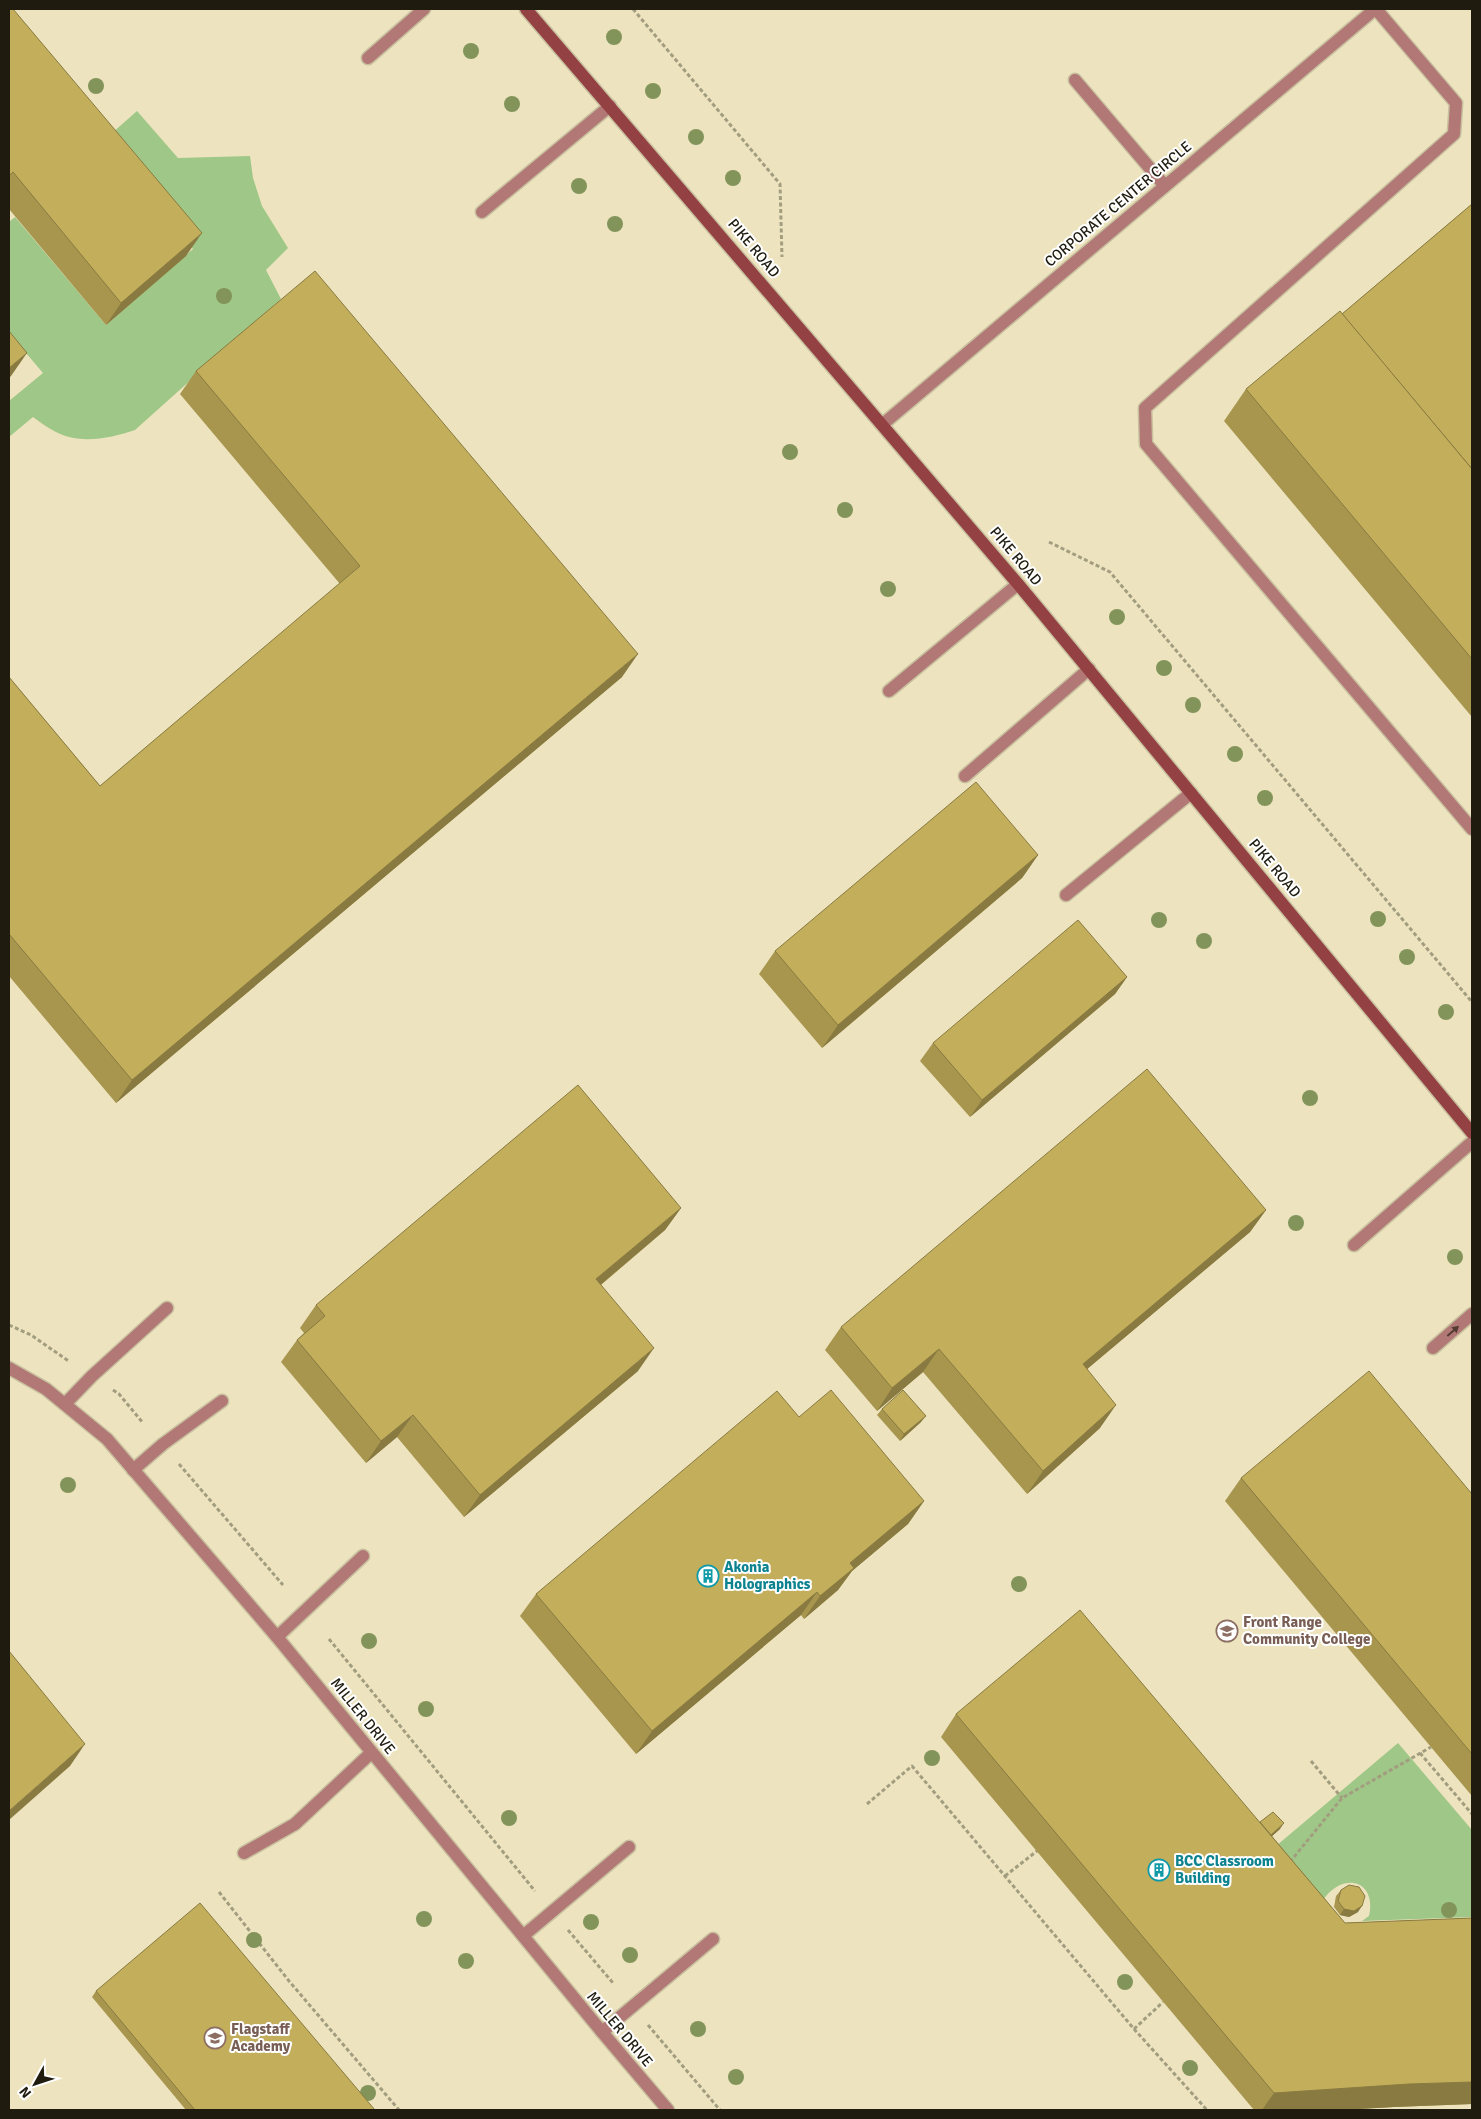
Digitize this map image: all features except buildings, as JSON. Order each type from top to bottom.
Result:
[{"type":"main road","name":"PIKE ROAD","points":[[526,9],[1018,584],[1472,1133]]},
{"type":"street","points":[[368,58],[424,9]]},
{"type":"street","points":[[1375,9],[1456,103],[1454,134],[1144,408],[1146,444],[1472,830]]},
{"type":"street","name":"CORPORATE CENTER CIRCLE","points":[[883,424],[1375,9]]},
{"type":"street","points":[[1075,80],[1165,186]]},
{"type":"street","points":[[482,212],[610,106]]},
{"type":"street","points":[[889,691],[1018,584]]},
{"type":"street","points":[[965,776],[1089,669]]},
{"type":"street","points":[[1066,896],[1191,793]]},
{"type":"street","points":[[1354,1245],[1472,1142]]},
{"type":"street","points":[[65,1404],[92,1376],[167,1308]]},
{"type":"street","points":[[1433,1348],[1472,1314]]},
{"type":"street","name":"MILLER DRIVE","points":[[9,1368],[46,1389],[107,1439],[277,1637],[522,1936],[668,2110]]},
{"type":"street","points":[[133,1470],[162,1444],[222,1401]]},
{"type":"street","points":[[277,1637],[363,1556]]},
{"type":"street","points":[[244,1853],[295,1824],[371,1753]]},
{"type":"street","points":[[522,1936],[629,1847]]},
{"type":"street","points":[[602,2032],[713,1939]]},
{"type":"path","points":[[633,9],[780,184],[782,257]]},
{"type":"path","points":[[1049,542],[1110,572],[1472,1002]]},
{"type":"path","points":[[175,1459],[283,1585]]},
{"type":"path","points":[[328,1639],[535,1890]]},
{"type":"path","points":[[1285,1868],[1342,1798],[1431,1747]]},
{"type":"path","points":[[1420,1754],[1472,1814]]},
{"type":"path","points":[[1311,1761],[1342,1798]]},
{"type":"path","points":[[867,1804],[912,1766],[1134,2029],[1207,2110]]},
{"type":"path","points":[[1005,1876],[1036,1851]]},
{"type":"path","points":[[219,1892],[289,1981],[399,2110]]},
{"type":"path","points":[[568,1930],[613,1983]]},
{"type":"path","points":[[1134,2029],[1163,2002]]},
{"type":"path","points":[[646,2023],[720,2110]]},
{"type":"green space","points":[[137,111],[178,158],[250,156],[253,178],[262,206],[288,248],[266,270],[281,299],[135,430],[106,438],[75,438],[56,432],[33,417],[9,437],[9,401],[43,373],[9,333],[9,222],[15,217],[106,325],[193,249],[103,141]]},
{"type":"green space","points":[[1398,1743],[1472,1830],[1472,1917],[1362,1921],[1369,1916],[1370,1904],[1368,1894],[1363,1887],[1348,1883],[1340,1885],[1323,1900],[1276,1846]]},
{"type":"place","name":"Akonia Holographics","points":[[708,1576]]},
{"type":"place","name":"Front Range Community College","points":[[1227,1631]]},
{"type":"place","name":"BCC Classroom Building","points":[[1159,1870]]},
{"type":"place","name":"Flagstaff Academy","points":[[215,2038]]}]
